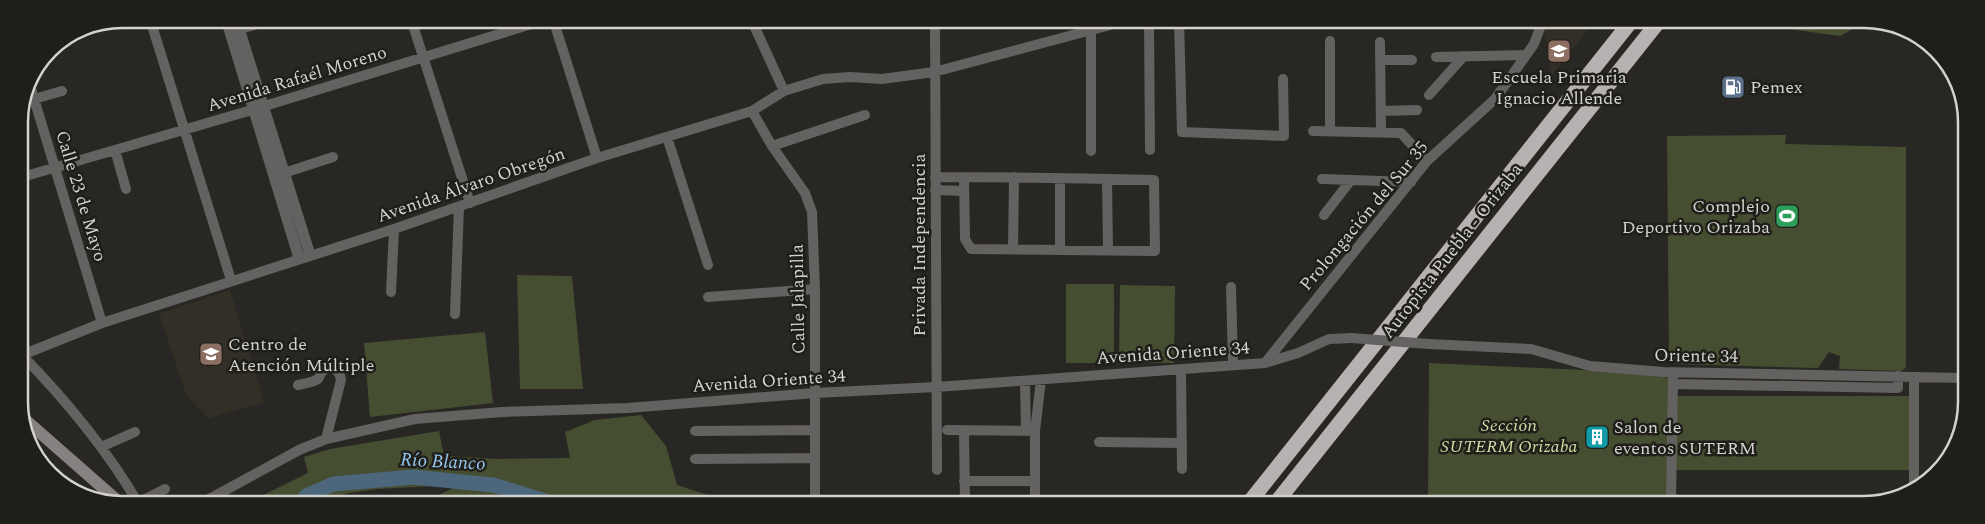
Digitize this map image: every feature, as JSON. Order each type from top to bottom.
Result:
[{"type":"highway","name":"Autopista Puebla - Orizaba","points":[[1254,496],[1626,28]]},
{"type":"highway","name":"Autopista Puebla - Orizaba","points":[[1280,496],[1653,28]]},
{"type":"main road","points":[[30,424],[112,496]]},
{"type":"street","points":[[153,28],[231,280]]},
{"type":"street","points":[[229,28],[284,173],[304,256]]},
{"type":"street","points":[[239,28],[259,108],[304,256]]},
{"type":"street","points":[[415,28],[470,203]]},
{"type":"street","name":"Avenida Rafaél Moreno","points":[[28,175],[259,108],[519,28]]},
{"type":"street","points":[[556,28],[597,158]]},
{"type":"street","points":[[755,28],[784,91]]},
{"type":"street","name":"Privada Independencia","points":[[934,28],[937,470]]},
{"type":"street","name":"Avenida Álvaro Obregón","points":[[28,351],[102,323],[460,207],[597,158],[752,111],[784,91],[834,77],[882,79],[934,72],[1099,28]]},
{"type":"street","points":[[1149,28],[1150,150]]},
{"type":"street","points":[[1179,28],[1182,132],[1284,136],[1283,79]]},
{"type":"street","name":"Prolongación del Sur 35","points":[[1265,363],[1427,161],[1495,100],[1534,44],[1540,28]]},
{"type":"street","points":[[1091,30],[1092,151]]},
{"type":"street","points":[[1330,41],[1330,131]]},
{"type":"street","points":[[1380,42],[1381,131]]},
{"type":"street","points":[[1436,57],[1526,55]]},
{"type":"street","points":[[1429,95],[1464,56]]},
{"type":"street","points":[[1380,60],[1412,60]]},
{"type":"street","points":[[34,98],[62,91]]},
{"type":"street","name":"Calle 23 de Mayo","points":[[32,93],[102,323]]},
{"type":"street","points":[[1381,111],[1417,110]]},
{"type":"street","name":"Calle Jalapilla","points":[[752,111],[772,146],[810,204],[813,225],[815,290],[814,496]]},
{"type":"street","points":[[772,146],[866,115]]},
{"type":"street","points":[[1313,131],[1381,131],[1401,133],[1427,161]]},
{"type":"street","points":[[667,137],[708,265]]},
{"type":"street","points":[[114,150],[126,189]]},
{"type":"street","points":[[284,173],[333,157]]},
{"type":"street","points":[[935,177],[964,177],[1014,177],[1107,178],[1154,180],[1155,251],[971,249],[967,245],[963,191],[964,177]]},
{"type":"street","points":[[1013,249],[1014,177]]},
{"type":"street","points":[[1060,178],[1060,249]]},
{"type":"street","points":[[1107,178],[1108,250]]},
{"type":"street","points":[[1322,179],[1411,182]]},
{"type":"street","points":[[1324,215],[1352,180]]},
{"type":"street","points":[[935,190],[963,191]]},
{"type":"street","points":[[455,314],[460,207]]},
{"type":"street","points":[[391,292],[394,229]]},
{"type":"street","points":[[1231,287],[1233,365]]},
{"type":"street","points":[[708,297],[815,290]]},
{"type":"street","name":"Avenida Oriente 34","points":[[215,496],[299,450],[326,439],[415,419],[452,415],[628,408],[815,393],[1041,380],[1265,363],[1298,353],[1329,339],[1352,338],[1429,344]]},
{"type":"street","name":"Oriente 34","points":[[1429,344],[1531,349],[1590,366],[1673,372],[1958,378]]},
{"type":"street","points":[[28,362],[60,396],[101,447],[133,496]]},
{"type":"street","points":[[298,386],[318,378],[325,369],[338,370],[341,380],[326,439]]},
{"type":"street","points":[[1181,369],[1182,469]]},
{"type":"street","points":[[1671,496],[1673,372]]},
{"type":"street","points":[[1722,373],[1722,385]]},
{"type":"street","points":[[1780,374],[1780,386]]},
{"type":"street","points":[[1802,386],[1803,374]]},
{"type":"street","points":[[1673,384],[1898,388],[1898,376]]},
{"type":"street","points":[[1914,377],[1914,482]]},
{"type":"street","points":[[1031,431],[1041,380]]},
{"type":"street","points":[[1026,381],[1035,496]]},
{"type":"street","points":[[695,431],[814,430]]},
{"type":"street","points":[[947,430],[1031,431]]},
{"type":"street","points":[[964,431],[964,496]]},
{"type":"street","points":[[101,447],[135,432]]},
{"type":"street","points":[[1099,442],[1182,444]]},
{"type":"street","points":[[695,459],[814,458]]},
{"type":"street","points":[[964,481],[1035,481]]},
{"type":"street","points":[[152,496],[165,489]]},
{"type":"shaded area","name":"Escuela Primaria Ignacio Allende","points":[[1544,28],[1589,28],[1551,77]]},
{"type":"shaded area","name":"Centro de Atención Múltiple","points":[[230,290],[264,402],[209,418],[186,395],[159,314]]},
{"type":"green space","points":[[1781,28],[1855,28],[1840,36]]},
{"type":"green space","name":"Complejo Deportivo Orizaba","points":[[1786,135],[1785,144],[1906,147],[1906,367],[1902,371],[1839,369],[1840,356],[1829,352],[1818,368],[1674,364],[1669,360],[1667,136]]},
{"type":"green space","points":[[517,275],[572,276],[583,389],[520,389]]},
{"type":"green space","points":[[1066,284],[1114,284],[1114,363],[1066,363]]},
{"type":"green space","points":[[1120,285],[1175,286],[1174,363],[1119,363]]},
{"type":"green space","points":[[485,332],[493,403],[370,417],[364,343]]},
{"type":"green space","name":"Sección SUTERM Orizaba","points":[[1429,363],[1628,372],[1669,378],[1669,496],[1428,496]]},
{"type":"green space","points":[[1674,396],[1909,396],[1909,470],[1674,470]]},
{"type":"green space","points":[[641,415],[666,446],[677,485],[711,496],[436,496],[454,488],[434,486],[377,489],[340,496],[261,496],[308,473],[304,457],[330,449],[439,431],[444,456],[498,459],[570,458],[565,432],[595,420]]},
{"type":"waterway","name":"Río Blanco","points":[[306,496],[333,484],[413,477],[493,485],[529,496]]},
{"type":"place","name":"Escuela Primaria Ignacio Allende","points":[[1559,51]]},
{"type":"place","name":"Pemex","points":[[1733,87]]},
{"type":"place","name":"Complejo Deportivo Orizaba","points":[[1787,216]]},
{"type":"place","name":"Centro de Atención Múltiple","points":[[211,354]]},
{"type":"place","name":"Salon de eventos SUTERM","points":[[1597,437]]}]
